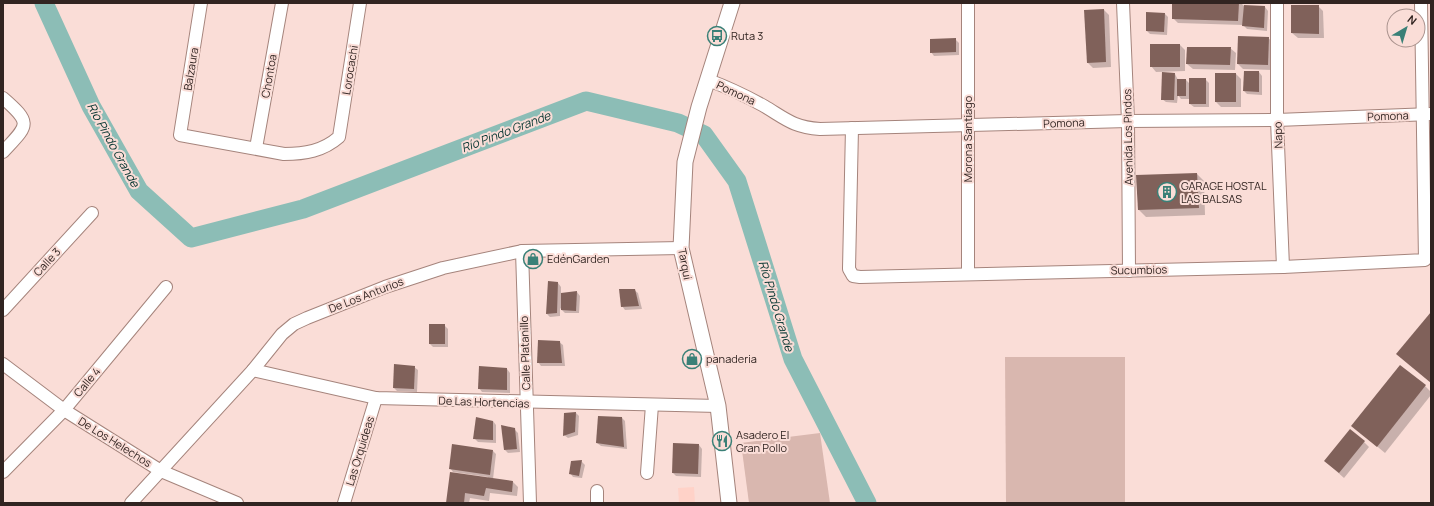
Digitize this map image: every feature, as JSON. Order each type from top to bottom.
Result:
[{"type":"street","name":"Balzaura","points":[[201,3],[180,135],[256,148]]},
{"type":"street","name":"Chontoa","points":[[256,148],[282,3]]},
{"type":"street","name":"Lorocachi","points":[[256,148],[284,154],[297,154],[323,149],[339,137],[360,3]]},
{"type":"street","name":"Tarqui","points":[[729,503],[718,406],[681,248],[685,162],[699,107],[732,3]]},
{"type":"street","name":"Morona Santiago","points":[[968,3],[968,274]]},
{"type":"street","name":"Avenida Los Pindos","points":[[1123,3],[1128,121],[1130,270]]},
{"type":"street","name":"Napo","points":[[1277,3],[1278,120],[1283,267]]},
{"type":"street","points":[[1421,3],[1427,114]]},
{"type":"street","name":"Pomona","points":[[708,80],[764,106],[787,121],[803,127],[852,128],[1128,121],[1278,120],[1427,114]]},
{"type":"street","points":[[3,98],[22,115],[25,122],[24,130],[3,152]]},
{"type":"street","name":"Sucumbios","points":[[852,128],[849,269],[853,276],[860,278],[1283,267],[1425,260],[1427,114]]},
{"type":"street","name":"Calle 3","points":[[3,310],[92,213]]},
{"type":"street","name":"De Los Anturios","points":[[131,503],[253,370],[282,334],[294,324],[385,287],[443,268],[522,251],[681,248]]},
{"type":"street","name":"Calle Platanillo","points":[[522,251],[530,503]]},
{"type":"street","name":"Calle 4","points":[[3,472],[64,410],[166,287]]},
{"type":"street","name":"De Los Helechos","points":[[3,364],[64,410],[160,471],[237,503]]},
{"type":"street","name":"De Las Hortencias","points":[[253,370],[376,398],[527,403],[718,406]]},
{"type":"street","name":"Las Orquideas","points":[[344,503],[376,398]]},
{"type":"street","points":[[647,473],[652,405]]},
{"type":"shaded area","points":[[1005,357],[1125,357],[1125,503],[1006,503]]},
{"type":"shaded area","points":[[820,433],[830,503],[749,503],[741,443]]},
{"type":"shaded area","points":[[694,487],[695,503],[679,503],[678,488]]},
{"type":"building","points":[[1172,3],[1239,3],[1238,21],[1172,19]]},
{"type":"building","points":[[1244,5],[1265,6],[1264,28],[1242,26]]},
{"type":"building","points":[[1291,5],[1319,5],[1319,34],[1291,33]]},
{"type":"building","points":[[1104,9],[1106,62],[1087,63],[1084,10]]},
{"type":"building","points":[[1146,12],[1165,13],[1164,32],[1146,31]]},
{"type":"building","points":[[1238,36],[1269,37],[1268,65],[1237,64]]},
{"type":"building","points":[[956,38],[956,52],[930,53],[930,39]]},
{"type":"building","points":[[1150,44],[1180,44],[1180,67],[1150,67]]},
{"type":"building","points":[[1187,47],[1231,47],[1230,65],[1186,64]]},
{"type":"building","points":[[1244,71],[1259,71],[1259,92],[1243,91]]},
{"type":"building","points":[[1162,72],[1175,73],[1174,100],[1161,100]]},
{"type":"building","points":[[1215,73],[1236,73],[1236,102],[1215,102]]},
{"type":"building","points":[[1189,78],[1206,78],[1206,104],[1189,104]]},
{"type":"building","points":[[1177,79],[1186,79],[1186,96],[1177,96]]},
{"type":"building","name":"GARAGE HOSTAL LAS BALSAS","points":[[1197,173],[1199,208],[1138,210],[1136,175]]},
{"type":"building","points":[[548,281],[558,282],[557,313],[546,314]]},
{"type":"building","points":[[619,289],[635,289],[639,306],[621,307]]},
{"type":"building","points":[[577,291],[576,311],[561,310],[561,293]]},
{"type":"building","points":[[1431,312],[1431,383],[1396,354]]},
{"type":"building","points":[[429,324],[445,324],[445,344],[429,344]]},
{"type":"building","points":[[538,340],[560,341],[562,363],[537,363]]},
{"type":"building","points":[[394,364],[415,366],[414,389],[393,388]]},
{"type":"building","points":[[1400,365],[1426,385],[1377,447],[1351,426]]},
{"type":"building","points":[[479,366],[507,368],[507,390],[478,389]]},
{"type":"building","points":[[576,412],[575,432],[563,436],[564,413]]},
{"type":"building","points":[[598,416],[622,417],[624,447],[596,443]]},
{"type":"building","points":[[476,417],[493,421],[493,440],[473,439]]},
{"type":"building","points":[[501,425],[515,428],[517,449],[504,450]]},
{"type":"building","points":[[1350,429],[1365,441],[1339,473],[1324,461]]},
{"type":"building","points":[[673,443],[699,444],[698,474],[672,473]]},
{"type":"building","points":[[452,444],[493,450],[490,475],[449,469]]},
{"type":"building","points":[[582,460],[579,476],[569,474],[571,461]]},
{"type":"building","points":[[450,472],[513,481],[512,492],[486,488],[484,496],[465,493],[464,503],[446,503]]},
{"type":"waterway","name":"Río Pindo Grande","points":[[44,3],[91,106],[139,191],[191,238],[303,209],[586,101],[678,123],[704,135],[737,181],[793,359],[867,503]]},
{"type":"place","name":"Ruta 3","points":[[717,36]]},
{"type":"place","name":"GARAGE HOSTAL LAS BALSAS","points":[[1167,192]]},
{"type":"place","name":"EdénGarden","points":[[533,259]]},
{"type":"place","name":"panaderia","points":[[692,359]]},
{"type":"place","name":"Asadero El Gran Pollo","points":[[722,441]]}]
